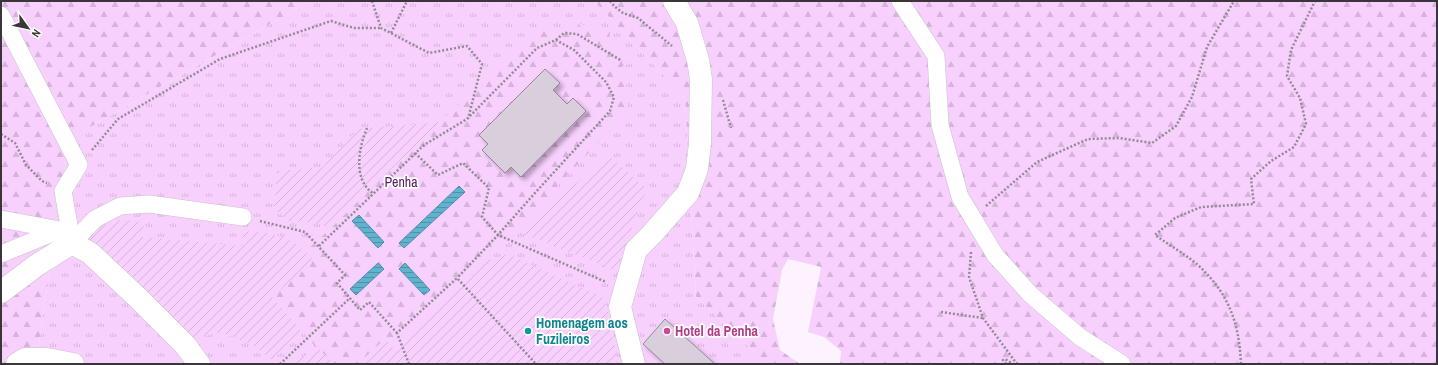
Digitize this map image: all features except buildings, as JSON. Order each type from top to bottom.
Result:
[{"type":"street","points":[[634,364],[620,307],[624,290],[636,250],[688,193],[697,169],[700,143],[701,79],[698,60],[687,23],[674,1]]},
{"type":"street","points":[[900,1],[936,56],[940,125],[960,197],[995,255],[1031,295],[1080,337],[1122,364]]},
{"type":"street","points":[[1,15],[79,165],[63,191],[66,237]]},
{"type":"street","points":[[1,292],[37,265],[66,237],[120,206],[149,204],[243,217]]},
{"type":"street","points":[[1,219],[66,237],[90,253],[186,346],[199,364]]},
{"type":"street","points":[[1,254],[66,237]]},
{"type":"street","points":[[17,364],[25,359],[47,359],[73,364]]},
{"type":"path","points":[[372,1],[381,28]]},
{"type":"path","points":[[391,33],[407,1]]},
{"type":"path","points":[[610,1],[623,13],[638,18],[674,48]]},
{"type":"path","points":[[1016,364],[983,318],[968,277],[973,219],[1037,162],[1088,139],[1120,138],[1152,142],[1176,126],[1192,97],[1207,48],[1234,1]]},
{"type":"path","points":[[1241,364],[1236,326],[1228,303],[1214,282],[1197,265],[1154,235],[1175,218],[1201,207],[1254,204],[1251,179],[1271,161],[1294,147],[1306,124],[1300,98],[1287,76],[1291,50],[1315,1]]},
{"type":"path","points":[[79,165],[118,119],[220,59],[331,21],[354,28],[381,28],[429,53],[467,46],[482,64],[468,119]]},
{"type":"path","points":[[319,246],[424,144],[468,119],[538,48],[556,40],[564,33],[577,34],[622,61]]},
{"type":"path","points":[[397,334],[498,236],[534,194],[610,111],[614,97],[606,82],[574,50],[556,40]]},
{"type":"path","points":[[367,128],[362,140],[359,164],[360,172],[366,187],[371,192],[375,192]]},
{"type":"path","points":[[1,134],[15,143],[26,165],[42,180],[63,191]]},
{"type":"path","points":[[415,153],[438,175],[463,163],[489,188],[482,217],[498,236],[624,290]]},
{"type":"path","points":[[243,217],[306,232],[345,275],[337,283],[360,310],[369,302],[397,334],[409,364]]},
{"type":"path","points":[[456,278],[536,364]]},
{"type":"path","points":[[280,364],[350,298]]},
{"type":"path","points":[[941,312],[983,318]]},
{"type":"path","points":[[1006,364],[1003,360],[1005,359],[1013,364]]},
{"type":"green space","points":[[1,1],[310,1],[69,139],[36,364],[1,364]]},
{"type":"green space","name":"Penha","points":[[310,1],[594,1],[685,98],[696,297],[767,364],[36,364],[69,139]]},
{"type":"green space","points":[[594,1],[1437,1],[1437,364],[831,364],[840,363],[841,351],[824,337],[808,332],[821,267],[788,259],[782,270],[773,319],[780,350],[800,364],[767,364],[696,297],[685,98]]},
{"type":"green space","points":[[580,24],[610,32],[609,39],[621,50],[630,63],[619,68],[628,92],[626,111],[621,119],[486,261],[393,348],[385,339],[358,364],[335,364],[316,347],[272,297],[312,260],[305,252],[331,228],[337,220],[439,122],[538,34],[561,27],[576,31]]},
{"type":"green space","points":[[439,122],[331,228],[316,223],[287,221],[274,207],[277,171],[323,167],[358,129]]},
{"type":"green space","points":[[609,156],[646,188],[617,271],[519,232]]},
{"type":"green space","points":[[121,220],[144,222],[143,237],[242,246],[243,231],[261,232],[275,235],[293,243],[302,249],[313,260],[272,297],[303,333],[272,360],[251,344],[220,332],[187,341],[85,249],[90,239],[103,225]]},
{"type":"green space","points":[[508,254],[606,299],[618,364],[358,364],[385,339],[393,348],[486,261]]},
{"type":"green space","points":[[316,347],[335,364],[293,364]]},
{"type":"water","points":[[459,186],[465,192],[404,248],[399,243]]},
{"type":"water","points":[[359,215],[384,242],[378,248],[352,221]]},
{"type":"water","points":[[378,263],[384,269],[356,295],[350,289]]},
{"type":"water","points":[[405,263],[430,290],[424,295],[399,269]]},
{"type":"place","name":"Homenagem aos Fuzileiros","points":[[528,331]]},
{"type":"place","name":"Hotel da Penha","points":[[667,331]]}]
